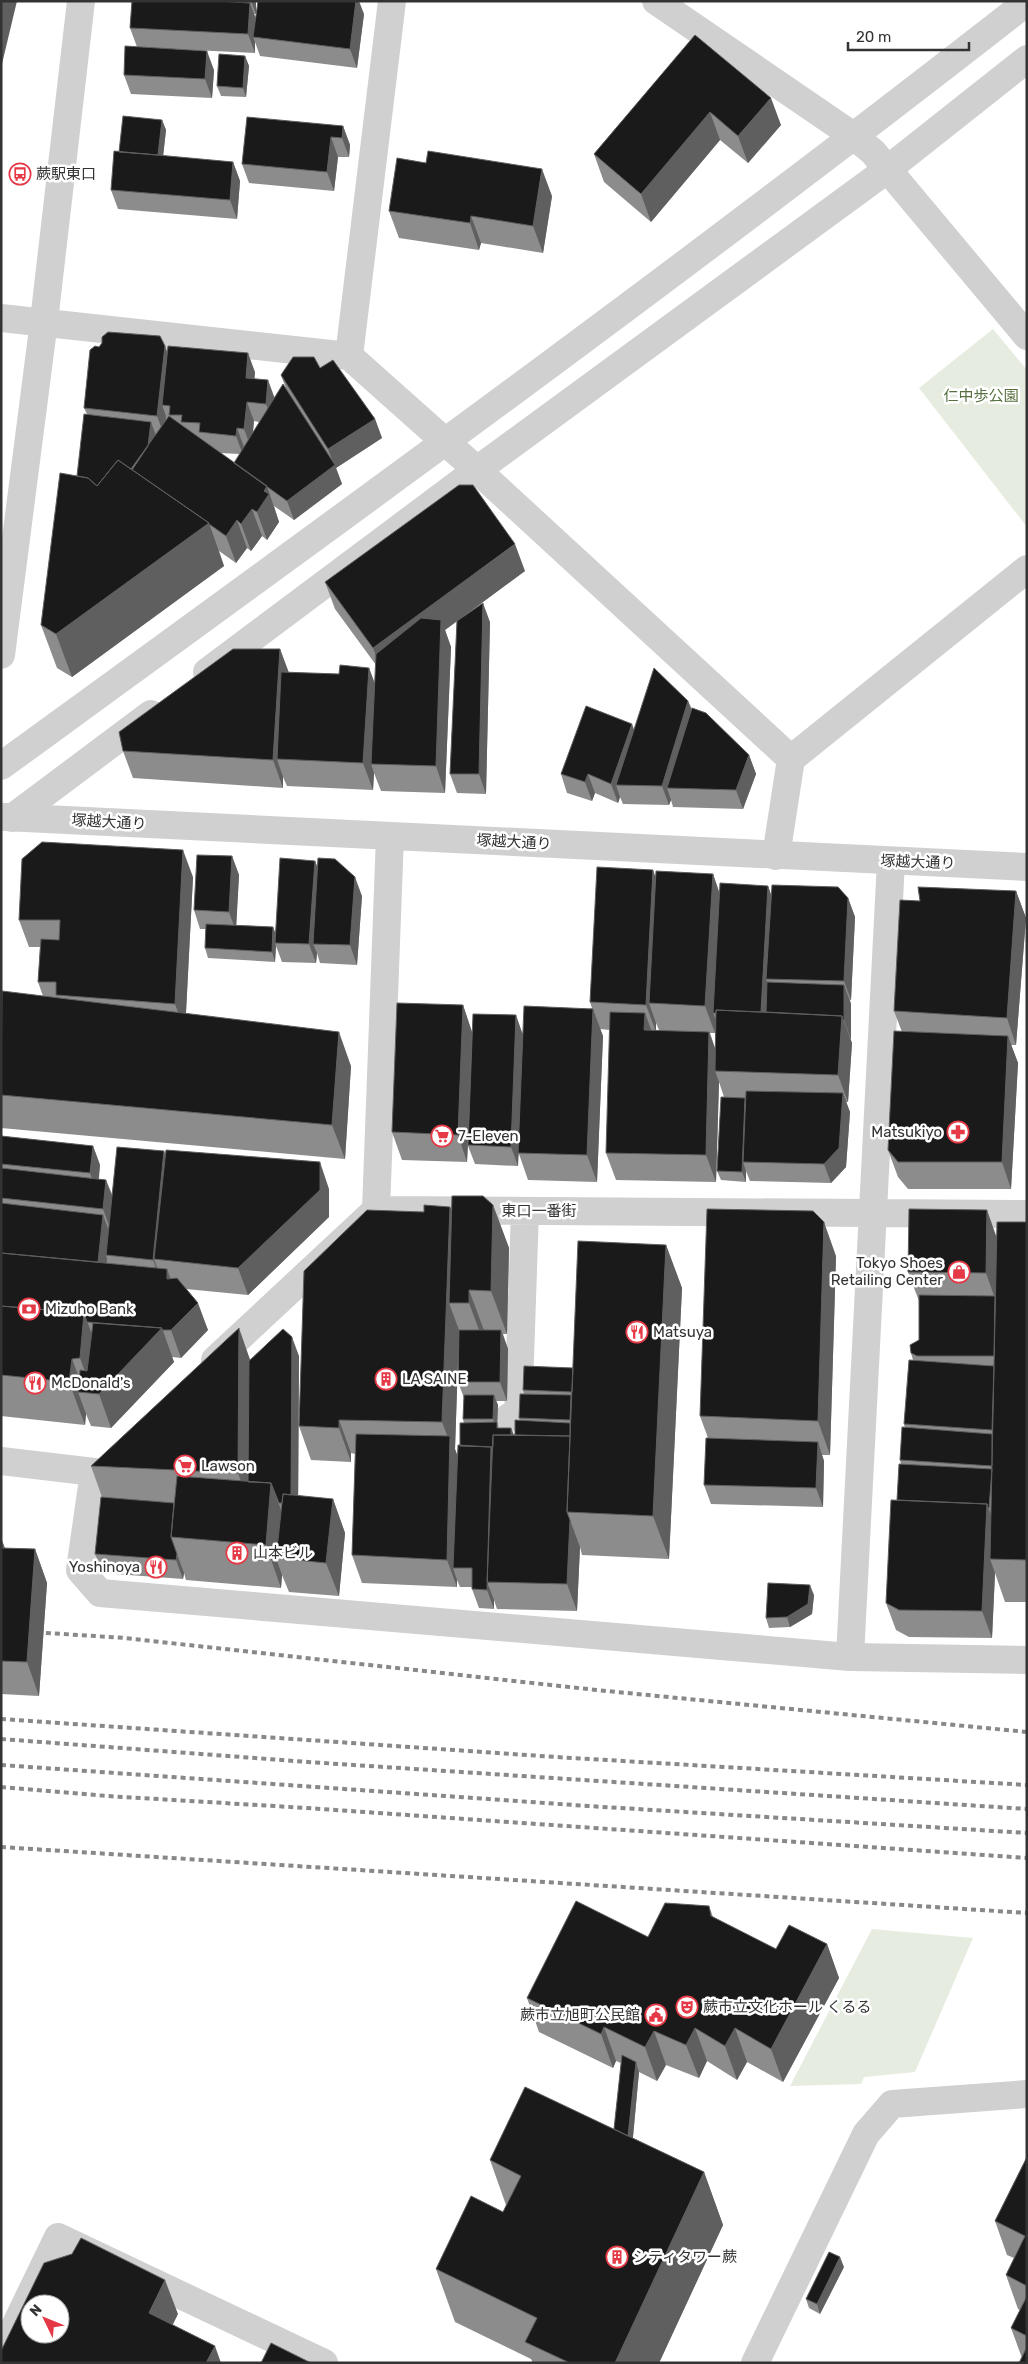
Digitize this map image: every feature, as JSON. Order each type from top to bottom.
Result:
[{"type":"street","points":[[1,655],[44,322],[81,1]]},
{"type":"street","points":[[349,356],[392,1]]},
{"type":"street","points":[[656,1],[855,137],[873,152],[1027,336]]},
{"type":"street","points":[[1,766],[445,443],[855,137],[1027,2]]},
{"type":"street","points":[[7,818],[178,694],[477,470],[888,169],[1027,59]]},
{"type":"street","points":[[1,318],[349,356],[477,470],[791,760]]},
{"type":"street","points":[[776,856],[791,760],[1027,569]]},
{"type":"street","name":"塚越大通り","points":[[7,818],[1027,867]]},
{"type":"street","points":[[195,1378],[376,1210],[390,836]]},
{"type":"street","points":[[850,1657],[891,861]]},
{"type":"street","name":"東口一番街","points":[[376,1210],[1027,1214]]},
{"type":"street","points":[[509,1417],[518,1417],[526,1211]]},
{"type":"street","points":[[116,1452],[94,1472],[80,1570],[100,1593],[850,1657],[1027,1660]]},
{"type":"street","points":[[1,1461],[94,1472]]},
{"type":"street","points":[[755,2363],[866,2134],[892,2104],[1027,2094]]},
{"type":"street","points":[[1,2355],[58,2237],[324,2363]]},
{"type":"street","points":[[262,2363],[273,2338]]},
{"type":"green space","name":"仁中歩公園","points":[[993,329],[1027,370],[1027,527],[919,388]]},
{"type":"green space","points":[[872,1929],[973,1938],[915,2072],[864,2077],[861,2084],[790,2086]]},
{"type":"building","points":[[132,1],[250,3],[248,34],[130,28]]},
{"type":"building","points":[[258,1],[356,1],[350,49],[253,37]]},
{"type":"building","points":[[695,35],[771,98],[738,136],[710,112],[641,194],[594,154]]},
{"type":"building","points":[[125,46],[207,51],[205,79],[124,75]]},
{"type":"building","points":[[219,54],[245,56],[243,88],[217,86]]},
{"type":"building","points":[[123,116],[162,120],[158,155],[119,152]]},
{"type":"building","points":[[247,117],[343,126],[342,138],[331,137],[327,172],[242,164]]},
{"type":"building","points":[[114,151],[233,162],[230,200],[111,190]]},
{"type":"building","points":[[428,151],[542,169],[533,226],[471,216],[470,223],[389,211],[397,158],[426,163]]},
{"type":"building","points":[[108,332],[160,336],[165,346],[157,416],[84,408],[90,350],[95,346],[99,347],[102,343],[102,337]]},
{"type":"building","points":[[168,346],[248,353],[246,378],[268,380],[266,404],[247,402],[244,429],[237,428],[236,436],[199,432],[200,423],[181,422],[182,415],[169,415],[170,406],[162,405]]},
{"type":"building","points":[[293,357],[314,357],[320,368],[333,360],[375,419],[328,449],[281,375]]},
{"type":"building","points":[[283,384],[335,465],[287,501],[234,463]]},
{"type":"building","points":[[84,414],[151,422],[148,446],[132,470],[118,460],[97,486],[88,478],[77,476]]},
{"type":"building","points":[[169,416],[267,486],[264,491],[269,494],[257,512],[252,509],[241,524],[237,520],[226,536],[131,469]]},
{"type":"building","points":[[118,460],[209,523],[56,634],[41,625],[60,473],[88,478],[97,486]]},
{"type":"building","points":[[459,485],[473,485],[515,544],[373,648],[325,582]]},
{"type":"building","points":[[483,603],[479,774],[450,774],[457,621]]},
{"type":"building","points":[[421,618],[441,620],[436,766],[371,764],[376,654]]},
{"type":"building","points":[[233,649],[280,649],[273,760],[123,751],[119,732]]},
{"type":"building","points":[[340,665],[369,668],[363,763],[277,759],[281,672],[339,674]]},
{"type":"building","points":[[654,668],[688,701],[662,786],[616,785]]},
{"type":"building","points":[[586,706],[632,724],[611,784],[588,774],[585,782],[561,774]]},
{"type":"building","points":[[692,708],[706,713],[749,755],[736,790],[667,788]]},
{"type":"building","points":[[42,842],[183,850],[175,1004],[56,995],[56,982],[38,982],[41,939],[59,940],[60,920],[19,920],[22,859]]},
{"type":"building","points":[[197,855],[232,856],[229,912],[194,910]]},
{"type":"building","points":[[280,858],[315,861],[309,944],[275,943]]},
{"type":"building","points":[[318,858],[335,859],[355,877],[350,945],[313,944]]},
{"type":"building","points":[[597,867],[653,870],[646,1005],[590,1002]]},
{"type":"building","points":[[656,871],[713,874],[705,1006],[649,1003]]},
{"type":"building","points":[[720,883],[768,886],[761,1012],[716,1010],[716,1013],[713,1013]]},
{"type":"building","points":[[772,885],[838,887],[848,898],[844,981],[766,979]]},
{"type":"building","points":[[918,887],[1016,891],[1007,1018],[894,1011],[900,900],[920,901]]},
{"type":"building","points":[[206,924],[273,927],[272,952],[205,948]]},
{"type":"building","points":[[767,982],[844,985],[844,1020],[842,1016],[766,1012]]},
{"type":"building","points":[[2,991],[339,1032],[332,1125],[1,1095]]},
{"type":"building","points":[[397,1003],[463,1005],[458,1135],[392,1132]]},
{"type":"building","points":[[524,1006],[593,1009],[587,1155],[518,1153]]},
{"type":"building","points":[[716,1010],[842,1016],[838,1075],[715,1071]]},
{"type":"building","points":[[610,1012],[645,1013],[644,1030],[709,1032],[706,1155],[606,1153]]},
{"type":"building","points":[[473,1014],[516,1015],[511,1147],[468,1145]]},
{"type":"building","points":[[894,1031],[1008,1036],[1002,1162],[898,1162],[888,1150]]},
{"type":"building","points":[[746,1091],[843,1093],[839,1148],[824,1164],[743,1162]]},
{"type":"building","points":[[721,1097],[745,1098],[742,1172],[717,1171]]},
{"type":"building","points":[[1,1136],[93,1146],[90,1173],[1,1164]]},
{"type":"building","points":[[117,1147],[164,1151],[153,1260],[106,1255]]},
{"type":"building","points":[[166,1150],[320,1162],[320,1190],[238,1268],[154,1259]]},
{"type":"building","points":[[1,1168],[106,1180],[103,1209],[1,1198]]},
{"type":"building","points":[[452,1196],[483,1196],[493,1205],[491,1291],[469,1290],[469,1303],[449,1303]]},
{"type":"building","points":[[1,1203],[103,1215],[98,1262],[1,1253]]},
{"type":"building","name":"LA SAINE","points":[[424,1205],[450,1207],[442,1422],[339,1420],[339,1428],[299,1426],[304,1271],[367,1210],[424,1212]]},
{"type":"building","points":[[707,1209],[813,1211],[824,1222],[818,1421],[700,1416]]},
{"type":"building","points":[[909,1209],[987,1210],[986,1273],[908,1272]]},
{"type":"building","points":[[997,1222],[1027,1222],[1027,1560],[990,1559]]},
{"type":"building","points":[[578,1241],[666,1245],[653,1516],[567,1512]]},
{"type":"building","points":[[1,1253],[167,1269],[167,1279],[177,1278],[198,1303],[171,1330],[87,1322],[84,1313],[1,1306]]},
{"type":"building","points":[[919,1295],[995,1296],[994,1356],[917,1356],[911,1353],[910,1345],[919,1340]]},
{"type":"building","points":[[1,1306],[84,1313],[80,1358],[72,1359],[69,1382],[1,1375]]},
{"type":"building","points":[[93,1323],[162,1328],[99,1394],[78,1392],[80,1370],[87,1371]]},
{"type":"building","points":[[239,1328],[238,1473],[91,1466]]},
{"type":"building","points":[[283,1329],[292,1337],[291,1495],[283,1494],[282,1503],[279,1503],[271,1483],[248,1482],[249,1361]]},
{"type":"building","points":[[459,1330],[501,1330],[500,1382],[458,1382]]},
{"type":"building","points":[[909,1360],[994,1366],[992,1430],[904,1424]]},
{"type":"building","points":[[524,1366],[573,1368],[572,1392],[523,1390]]},
{"type":"building","points":[[520,1394],[571,1395],[570,1420],[519,1418]]},
{"type":"building","points":[[464,1395],[494,1395],[493,1419],[463,1419]]},
{"type":"building","points":[[515,1420],[570,1423],[570,1436],[515,1435]]},
{"type":"building","points":[[497,1422],[497,1428],[511,1428],[511,1435],[493,1435],[493,1447],[460,1446],[460,1423]]},
{"type":"building","points":[[902,1427],[992,1434],[992,1466],[900,1460]]},
{"type":"building","points":[[356,1434],[450,1436],[447,1560],[352,1555]]},
{"type":"building","points":[[493,1435],[570,1436],[567,1512],[570,1520],[567,1584],[487,1582]]},
{"type":"building","points":[[706,1438],[818,1442],[816,1488],[704,1485]]},
{"type":"building","points":[[458,1445],[491,1447],[487,1590],[472,1589],[472,1568],[453,1568]]},
{"type":"building","points":[[899,1464],[992,1469],[989,1508],[987,1504],[897,1500]]},
{"type":"building","points":[[177,1476],[271,1483],[266,1545],[171,1537]]},
{"type":"building","points":[[283,1494],[333,1499],[326,1563],[276,1558]]},
{"type":"building","points":[[101,1497],[174,1503],[171,1537],[177,1554],[176,1560],[95,1554]]},
{"type":"building","points":[[891,1500],[987,1504],[982,1611],[899,1610],[886,1603]]},
{"type":"building","points":[[1,1548],[35,1549],[27,1662],[1,1661]]},
{"type":"building","points":[[768,1583],[810,1585],[808,1604],[787,1617],[766,1618]]},
{"type":"building","name":"蕨市立文化ホール くるる","points":[[576,1901],[648,1937],[665,1903],[709,1906],[711,1916],[776,1949],[789,1925],[827,1944],[771,2049],[735,2028],[725,2046],[695,2028],[686,2045],[654,2031],[645,2047],[604,2027],[601,2034],[527,1998]]},
{"type":"building","points":[[622,2055],[636,2062],[628,2136],[614,2129]]},
{"type":"building","name":"シティタワー蕨","points":[[525,2087],[704,2172],[615,2363],[570,2363],[525,2342],[537,2318],[436,2269],[471,2196],[503,2212],[521,2176],[490,2160]]},
{"type":"building","points":[[1027,2157],[1027,2286],[1006,2275],[1025,2236],[995,2221]]},
{"type":"building","points":[[81,2238],[165,2280],[149,2313],[215,2346],[206,2363],[1,2363],[1,2351],[20,2312],[20,2344],[70,2344],[70,2294],[29,2294],[44,2263],[72,2254]]},
{"type":"building","points":[[829,2252],[840,2257],[817,2304],[806,2299]]},
{"type":"building","points":[[1027,2296],[1027,2336],[1011,2328]]},
{"type":"building","points":[[271,2343],[311,2363],[261,2363]]},
{"type":"building","points":[[1027,2347],[1027,2363],[1019,2363]]},
{"type":"railway","points":[[1,1630],[125,1638],[596,1690],[1027,1732]]},
{"type":"railway","points":[[1,1719],[556,1757],[1027,1785]]},
{"type":"railway","points":[[1,1739],[308,1762],[1027,1809]]},
{"type":"railway","points":[[1,1765],[588,1806],[1027,1833]]},
{"type":"railway","points":[[1,1787],[107,1796],[1027,1858]]},
{"type":"railway","points":[[1,1847],[1027,1913]]},
{"type":"place","name":"蕨駅東口","points":[[20,174]]},
{"type":"place","name":"Matsukiyo","points":[[958,1132]]},
{"type":"place","name":"7-Eleven","points":[[442,1136]]},
{"type":"place","name":"Tokyo Shoes Retailing Center","points":[[959,1272]]},
{"type":"place","name":"Mizuho Bank","points":[[29,1309]]},
{"type":"place","name":"Matsuya","points":[[637,1332]]},
{"type":"place","name":"LA SAINE","points":[[386,1379]]},
{"type":"place","name":"McDonald's","points":[[35,1383]]},
{"type":"place","name":"Lawson","points":[[185,1466]]},
{"type":"place","name":"山本ビル","points":[[237,1553]]},
{"type":"place","name":"Yoshinoya","points":[[156,1567]]},
{"type":"place","name":"蕨市立文化ホール くるる","points":[[687,2007]]},
{"type":"place","name":"蕨市立旭町公民館","points":[[656,2015]]},
{"type":"place","name":"シティタワー蕨","points":[[617,2257]]}]
